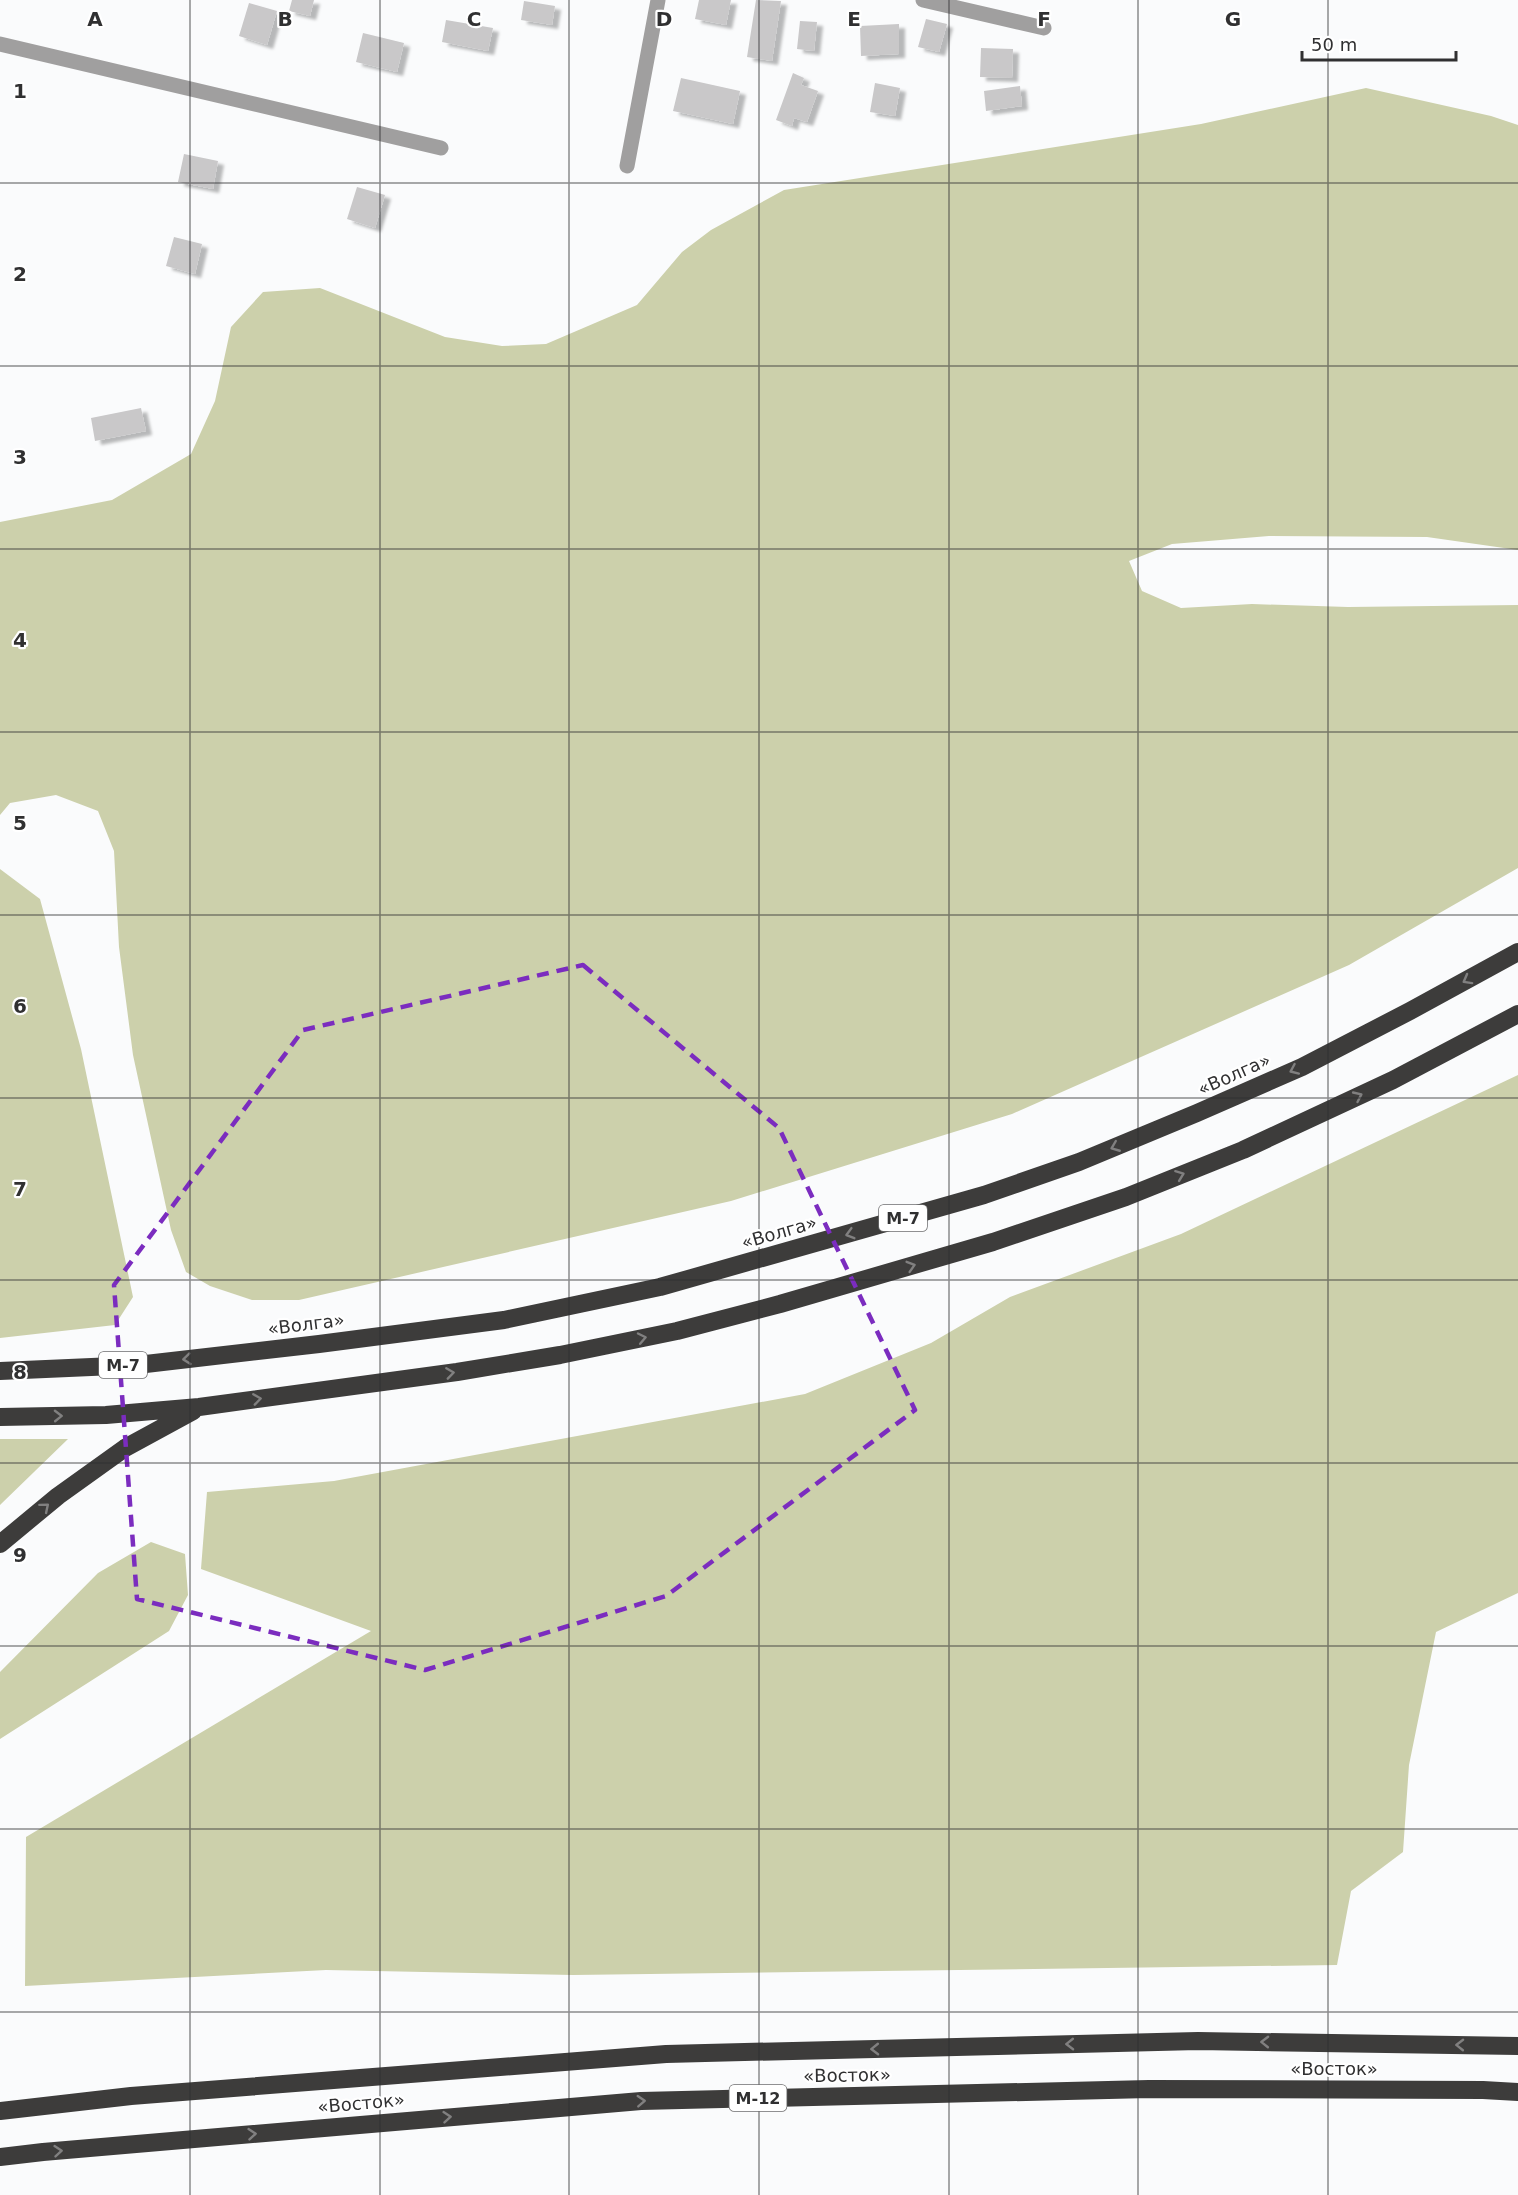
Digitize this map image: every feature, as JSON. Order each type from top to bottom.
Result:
[{"type":"highway","name":"«Волга»","points":[[0,1371],[137,1365],[504,1320],[660,1287],[984,1195],[1079,1162],[1302,1067],[1518,952]]},
{"type":"highway","points":[[0,1417],[106,1415],[199,1407],[480,1368],[560,1355],[677,1331],[845,1286],[993,1242],[1126,1197],[1243,1150],[1392,1080],[1518,1014]]},
{"type":"highway","points":[[0,1544],[58,1496],[125,1448],[199,1407]]},
{"type":"highway","name":"«Восток»","points":[[0,2111],[142,2095],[666,2054],[1198,2041],[1518,2046]]},
{"type":"highway","name":"«Восток»","points":[[0,2157],[641,2101],[1149,2089],[1518,2092]]},
{"type":"street","points":[[627,166],[658,0]]},
{"type":"street","points":[[923,0],[1044,28]]},
{"type":"street","points":[[0,44],[441,148]]},
{"type":"highlighted area","points":[[583,965],[779,1128],[915,1410],[666,1596],[425,1670],[137,1599],[114,1285],[303,1030]]},
{"type":"green space","points":[[1366,88],[1491,116],[1518,125],[1518,550],[1427,537],[1269,536],[1172,544],[1129,561],[1142,591],[1181,608],[1252,604],[1348,607],[1518,605],[1518,868],[1349,965],[1012,1114],[731,1201],[299,1300],[252,1300],[210,1286],[186,1272],[171,1230],[133,1055],[119,947],[114,851],[98,811],[56,795],[10,803],[0,815],[0,522],[112,500],[191,454],[215,401],[231,327],[263,292],[320,288],[445,337],[502,346],[546,344],[637,305],[682,252],[711,230],[784,190],[1201,124]]},
{"type":"green space","points":[[0,869],[40,899],[81,1049],[133,1297],[115,1325],[0,1338]]},
{"type":"green space","points":[[1518,1075],[1518,1593],[1436,1632],[1409,1765],[1403,1852],[1351,1891],[1337,1965],[573,1975],[326,1970],[25,1986],[26,1837],[371,1631],[201,1569],[207,1492],[334,1481],[805,1394],[931,1343],[1010,1297],[1181,1234]]},
{"type":"green space","points":[[0,1439],[68,1439],[0,1505]]},
{"type":"green space","points":[[151,1542],[185,1554],[188,1595],[169,1631],[0,1739],[0,1672],[98,1573]]},
{"type":"building","points":[[292,0],[314,0],[310,16],[289,11]]},
{"type":"building","points":[[699,0],[731,0],[726,25],[695,19]]},
{"type":"building","points":[[756,0],[781,1],[772,61],[747,57]]},
{"type":"building","points":[[524,1],[555,6],[552,25],[521,20]]},
{"type":"building","points":[[249,3],[277,11],[267,45],[239,36]]},
{"type":"building","points":[[926,19],[947,24],[939,52],[918,47]]},
{"type":"building","points":[[446,20],[493,28],[488,51],[442,42]]},
{"type":"building","points":[[800,21],[817,22],[814,51],[797,49]]},
{"type":"building","points":[[899,24],[899,54],[861,56],[860,26]]},
{"type":"building","points":[[363,33],[404,43],[397,72],[356,62]]},
{"type":"building","points":[[981,48],[1013,49],[1012,78],[980,77]]},
{"type":"building","points":[[793,73],[804,78],[801,85],[818,91],[807,122],[794,118],[792,126],[776,120]]},
{"type":"building","points":[[681,78],[740,91],[733,124],[673,111]]},
{"type":"building","points":[[875,83],[900,88],[895,116],[870,112]]},
{"type":"building","points":[[1020,86],[1022,106],[986,111],[984,91]]},
{"type":"building","points":[[184,154],[218,161],[213,189],[178,182]]},
{"type":"building","points":[[357,187],[385,195],[375,228],[347,219]]},
{"type":"building","points":[[174,237],[202,244],[195,274],[166,266]]},
{"type":"building","points":[[141,408],[146,431],[95,441],[91,418]]}]
